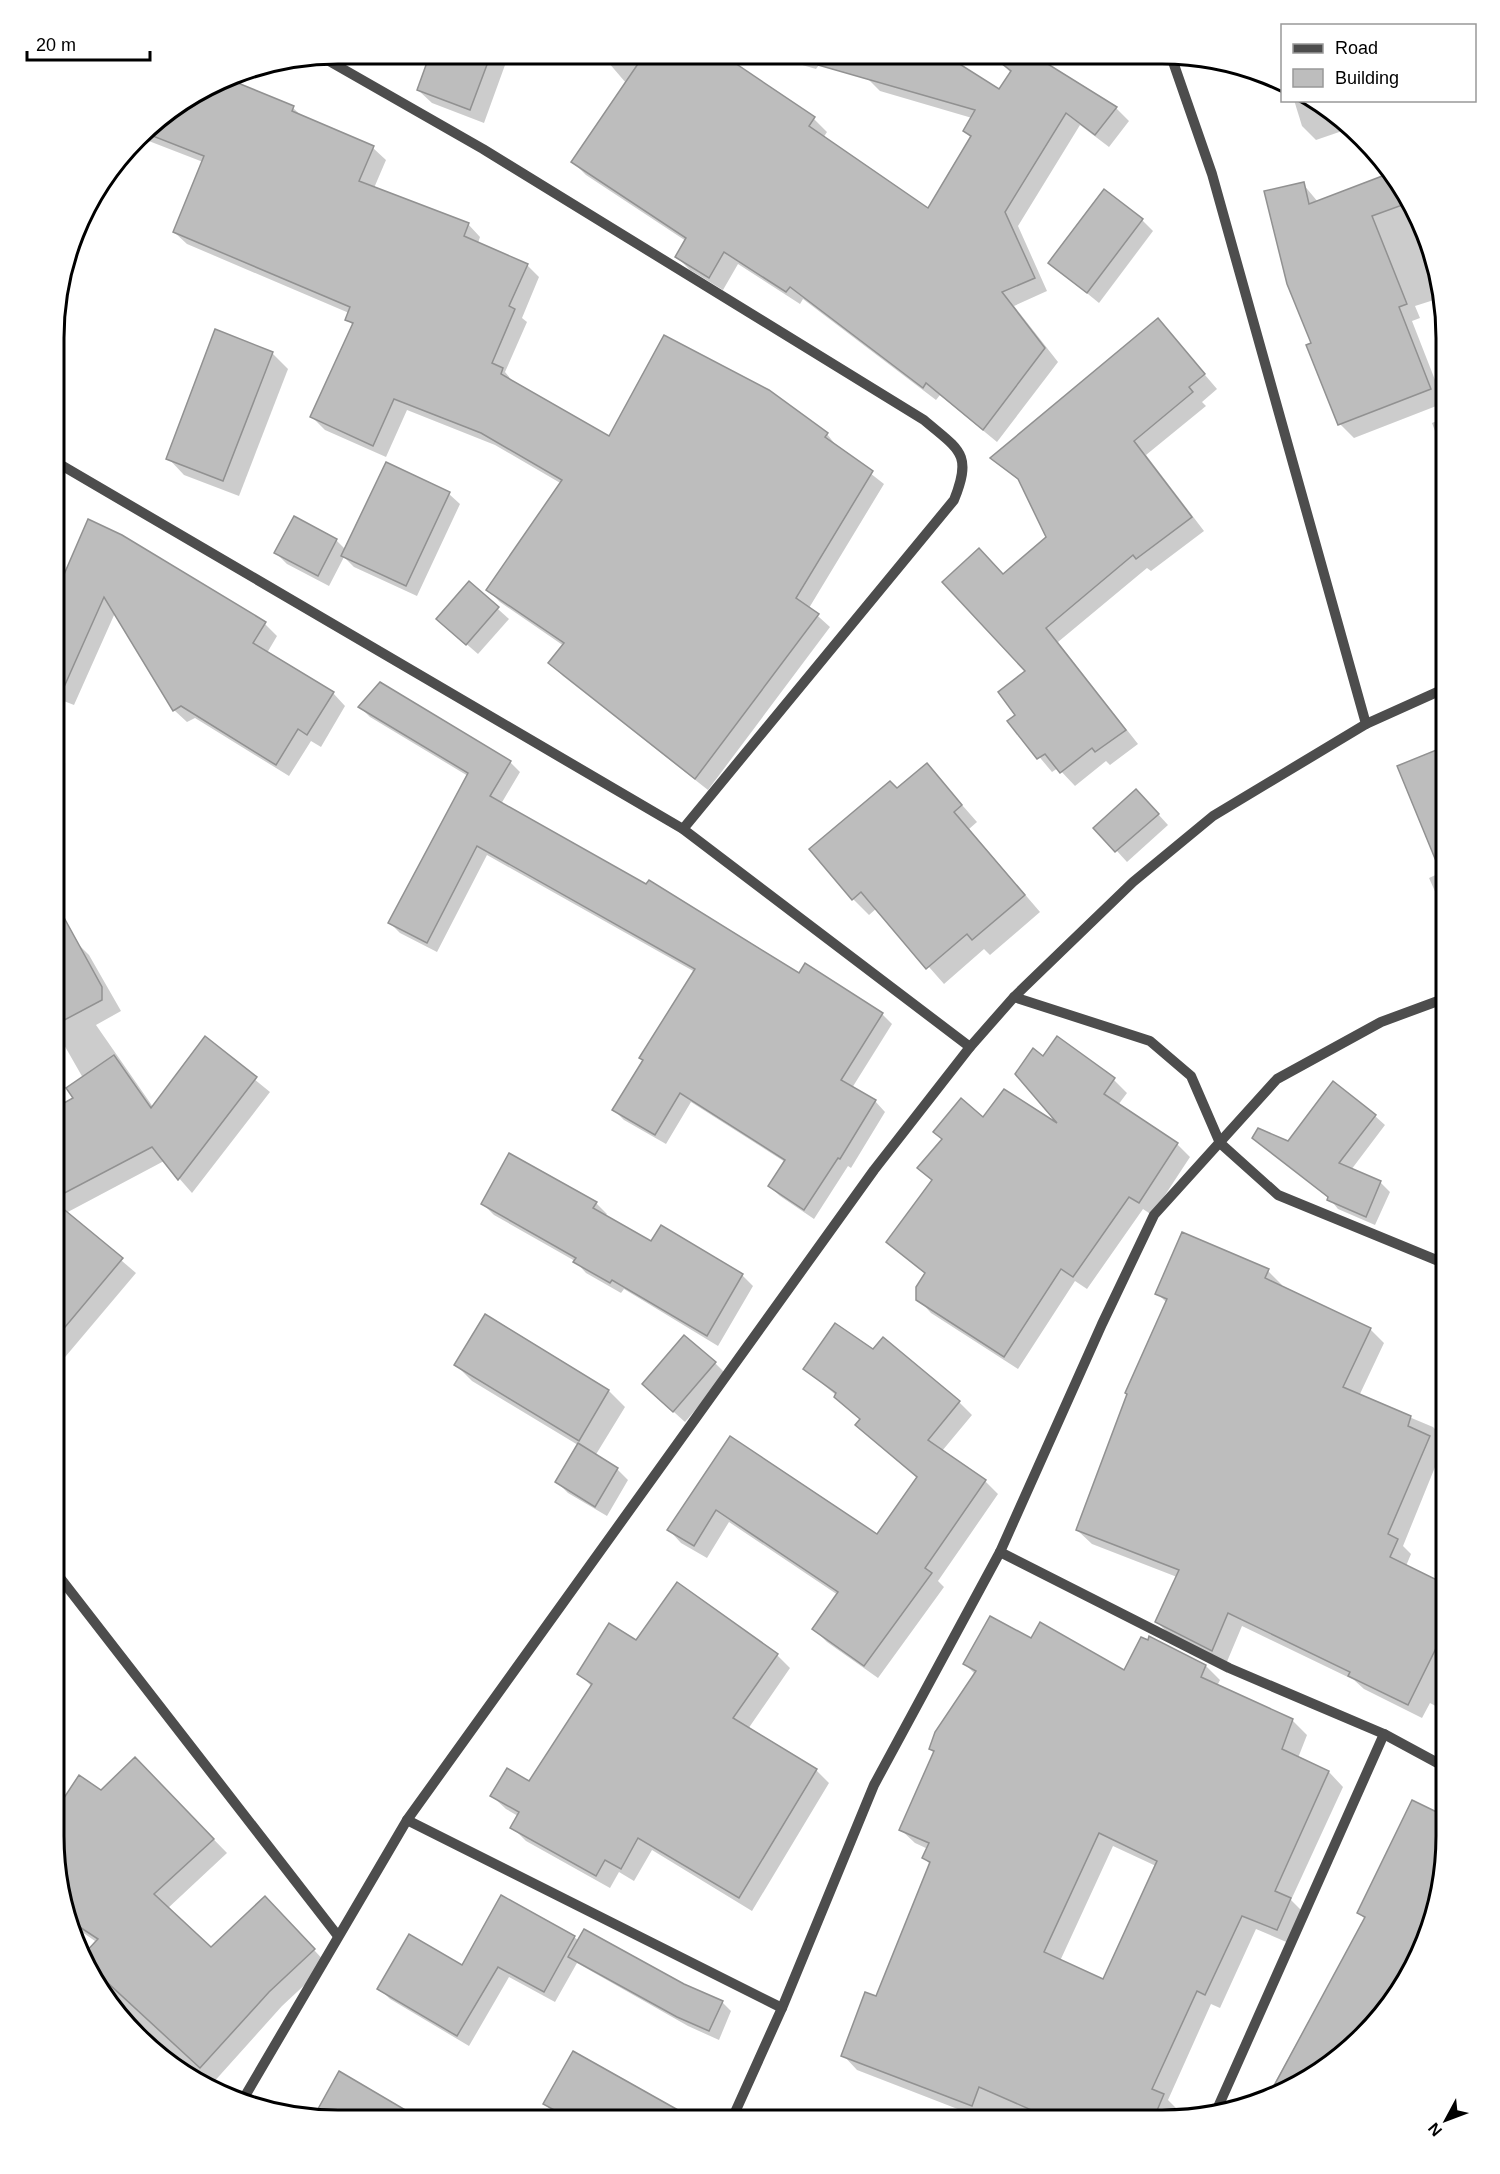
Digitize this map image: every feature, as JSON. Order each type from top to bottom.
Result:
[{"type":"street","points":[[335,64],[483,149],[924,420],[959,450],[964,474],[954,500],[683,829]]},
{"type":"street","points":[[1175,65],[1212,174],[1366,724]]},
{"type":"street","points":[[64,467],[683,829],[970,1047]]},
{"type":"street","points":[[247,2094],[407,1820],[867,1179],[970,1047],[1014,997],[1133,882],[1213,816],[1366,724],[1436,692]]},
{"type":"street","points":[[1014,997],[1150,1041],[1191,1076],[1220,1143],[1278,1195],[1436,1260]]},
{"type":"street","points":[[736,2110],[782,2008],[874,1785],[1000,1552],[1102,1324],[1154,1215],[1277,1079],[1381,1022],[1436,1002]]},
{"type":"street","points":[[1000,1552],[1229,1668],[1384,1734],[1436,1762]]},
{"type":"street","points":[[64,1583],[338,1936]]},
{"type":"street","points":[[1220,2103],[1384,1734]]},
{"type":"street","points":[[407,1820],[782,2008]]},
{"type":"building","points":[[426,64],[487,64],[470,110],[417,90]]},
{"type":"building","points":[[638,64],[736,64],[815,117],[809,126],[928,208],[971,136],[963,131],[975,110],[818,64],[960,64],[999,89],[1011,71],[1002,64],[1048,64],[1117,107],[1095,135],[1066,113],[1005,212],[1035,278],[1002,292],[1045,348],[983,430],[926,383],[923,388],[790,287],[786,292],[724,252],[709,278],[675,257],[686,238],[571,162]]},
{"type":"building","points":[[239,83],[294,106],[292,111],[374,146],[359,181],[469,223],[464,236],[528,264],[509,306],[515,309],[492,363],[503,368],[501,374],[609,436],[664,335],[769,390],[828,433],[825,437],[873,471],[796,598],[819,614],[695,779],[548,663],[564,643],[486,590],[562,480],[481,433],[394,399],[373,446],[310,417],[353,323],[345,320],[350,307],[173,232],[204,156],[154,137],[186,111]]},
{"type":"building","points":[[1382,176],[1389,186],[1401,206],[1372,216],[1407,304],[1399,307],[1431,389],[1338,425],[1306,345],[1311,343],[1287,284],[1264,191],[1304,182],[1309,204]]},
{"type":"building","points":[[1104,189],[1143,219],[1087,293],[1048,263]]},
{"type":"building","points":[[1158,318],[1205,374],[1189,387],[1193,392],[1134,441],[1192,517],[1136,559],[1133,555],[1046,628],[1126,730],[1095,752],[1092,748],[1060,773],[1045,754],[1037,759],[1007,721],[1015,715],[998,692],[1025,671],[942,582],[979,548],[1003,574],[1046,537],[1018,479],[990,458]]},
{"type":"building","points":[[215,329],[273,352],[223,481],[166,459]]},
{"type":"building","points":[[386,462],[450,492],[406,586],[341,556]]},
{"type":"building","points":[[294,516],[337,539],[318,576],[274,553]]},
{"type":"building","points":[[88,519],[122,535],[266,622],[253,643],[334,692],[307,735],[298,729],[276,765],[181,706],[173,711],[104,597],[64,687],[64,574]]},
{"type":"building","points":[[469,581],[499,607],[466,645],[436,619]]},
{"type":"building","points":[[380,682],[511,761],[490,796],[646,884],[649,880],[799,973],[805,963],[883,1013],[841,1080],[876,1100],[840,1159],[838,1158],[804,1210],[768,1186],[785,1160],[680,1093],[655,1135],[612,1110],[643,1060],[639,1058],[695,969],[477,846],[427,943],[388,923],[468,773],[358,707]]},
{"type":"building","points":[[1436,750],[1436,861],[1397,766]]},
{"type":"building","points":[[927,763],[962,805],[954,812],[1025,895],[972,940],[967,934],[926,969],[861,892],[852,900],[809,849],[890,781],[897,788]]},
{"type":"building","points":[[1136,789],[1159,814],[1115,852],[1093,828]]},
{"type":"building","points":[[64,918],[102,987],[102,1000],[64,1020]]},
{"type":"building","points":[[205,1036],[257,1077],[178,1180],[152,1147],[64,1193],[64,1103],[73,1098],[66,1088],[114,1055],[151,1108]]},
{"type":"building","points":[[1057,1036],[1115,1078],[1104,1094],[1178,1143],[1139,1203],[1129,1197],[1073,1277],[1061,1269],[1004,1357],[916,1300],[916,1287],[925,1273],[886,1242],[932,1180],[917,1168],[942,1139],[933,1132],[961,1098],[983,1117],[1004,1089],[1057,1123],[1015,1074],[1033,1048],[1043,1056]]},
{"type":"building","points":[[1333,1081],[1376,1115],[1339,1163],[1381,1181],[1366,1217],[1327,1200],[1328,1197],[1252,1138],[1258,1128],[1288,1141]]},
{"type":"building","points":[[509,1153],[597,1202],[593,1208],[651,1241],[661,1225],[743,1274],[707,1336],[612,1280],[610,1283],[573,1262],[576,1258],[481,1204]]},
{"type":"building","points":[[64,1209],[123,1258],[64,1328]]},
{"type":"building","points":[[1182,1232],[1269,1269],[1265,1278],[1371,1328],[1343,1387],[1411,1416],[1408,1426],[1430,1436],[1388,1534],[1398,1539],[1390,1557],[1436,1580],[1436,1648],[1408,1705],[1348,1676],[1350,1672],[1228,1613],[1212,1651],[1155,1622],[1179,1570],[1076,1530],[1127,1394],[1125,1393],[1167,1299],[1155,1294]]},
{"type":"building","points":[[485,1314],[609,1390],[579,1441],[454,1365]]},
{"type":"building","points":[[835,1323],[873,1349],[883,1337],[960,1401],[928,1440],[986,1480],[925,1568],[932,1573],[864,1666],[812,1629],[838,1592],[716,1510],[694,1546],[667,1530],[730,1436],[877,1534],[917,1477],[855,1425],[860,1419],[834,1397],[836,1393],[803,1369]]},
{"type":"building","points":[[684,1335],[716,1362],[673,1412],[642,1384]]},
{"type":"building","points":[[578,1443],[618,1468],[595,1507],[555,1482]]},
{"type":"building","points":[[677,1582],[778,1654],[733,1718],[817,1769],[739,1898],[638,1838],[621,1869],[605,1860],[596,1876],[510,1828],[519,1812],[490,1796],[507,1768],[529,1781],[592,1684],[577,1674],[609,1623],[636,1640]]},
{"type":"building","points":[[990,1616],[1031,1638],[1040,1622],[1124,1670],[1141,1637],[1148,1640],[1149,1636],[1206,1665],[1201,1677],[1293,1719],[1282,1749],[1329,1771],[1275,1891],[1291,1898],[1277,1930],[1242,1916],[1205,1995],[1197,1991],[1152,2089],[1164,2094],[1157,2110],[1031,2110],[979,2087],[972,2106],[841,2056],[865,1992],[876,1996],[930,1862],[922,1858],[929,1843],[899,1830],[934,1751],[929,1749],[935,1732],[976,1671],[963,1664]],"holes":[[[1099,1833],[1157,1861],[1103,1979],[1044,1952]]]},
{"type":"building","points":[[135,1757],[214,1839],[154,1894],[211,1947],[265,1896],[315,1949],[269,1992],[200,2068],[108,1983],[89,1949],[98,1939],[81,1928],[67,1871],[64,1798],[79,1775],[101,1790]]},
{"type":"building","points":[[1412,1800],[1436,1812],[1435,1853],[1430,1889],[1415,1940],[1399,1972],[1379,2002],[1342,2041],[1314,2063],[1274,2085],[1365,1917],[1357,1913]]},
{"type":"building","points":[[501,1895],[575,1936],[544,1992],[498,1967],[457,2036],[377,1989],[409,1934],[462,1965]]},
{"type":"building","points":[[584,1929],[684,1984],[723,2001],[709,2031],[677,2017],[568,1957]]},
{"type":"building","points":[[573,2051],[678,2110],[554,2110],[543,2104]]},
{"type":"building","points":[[339,2071],[405,2110],[339,2110],[318,2109]]}]
